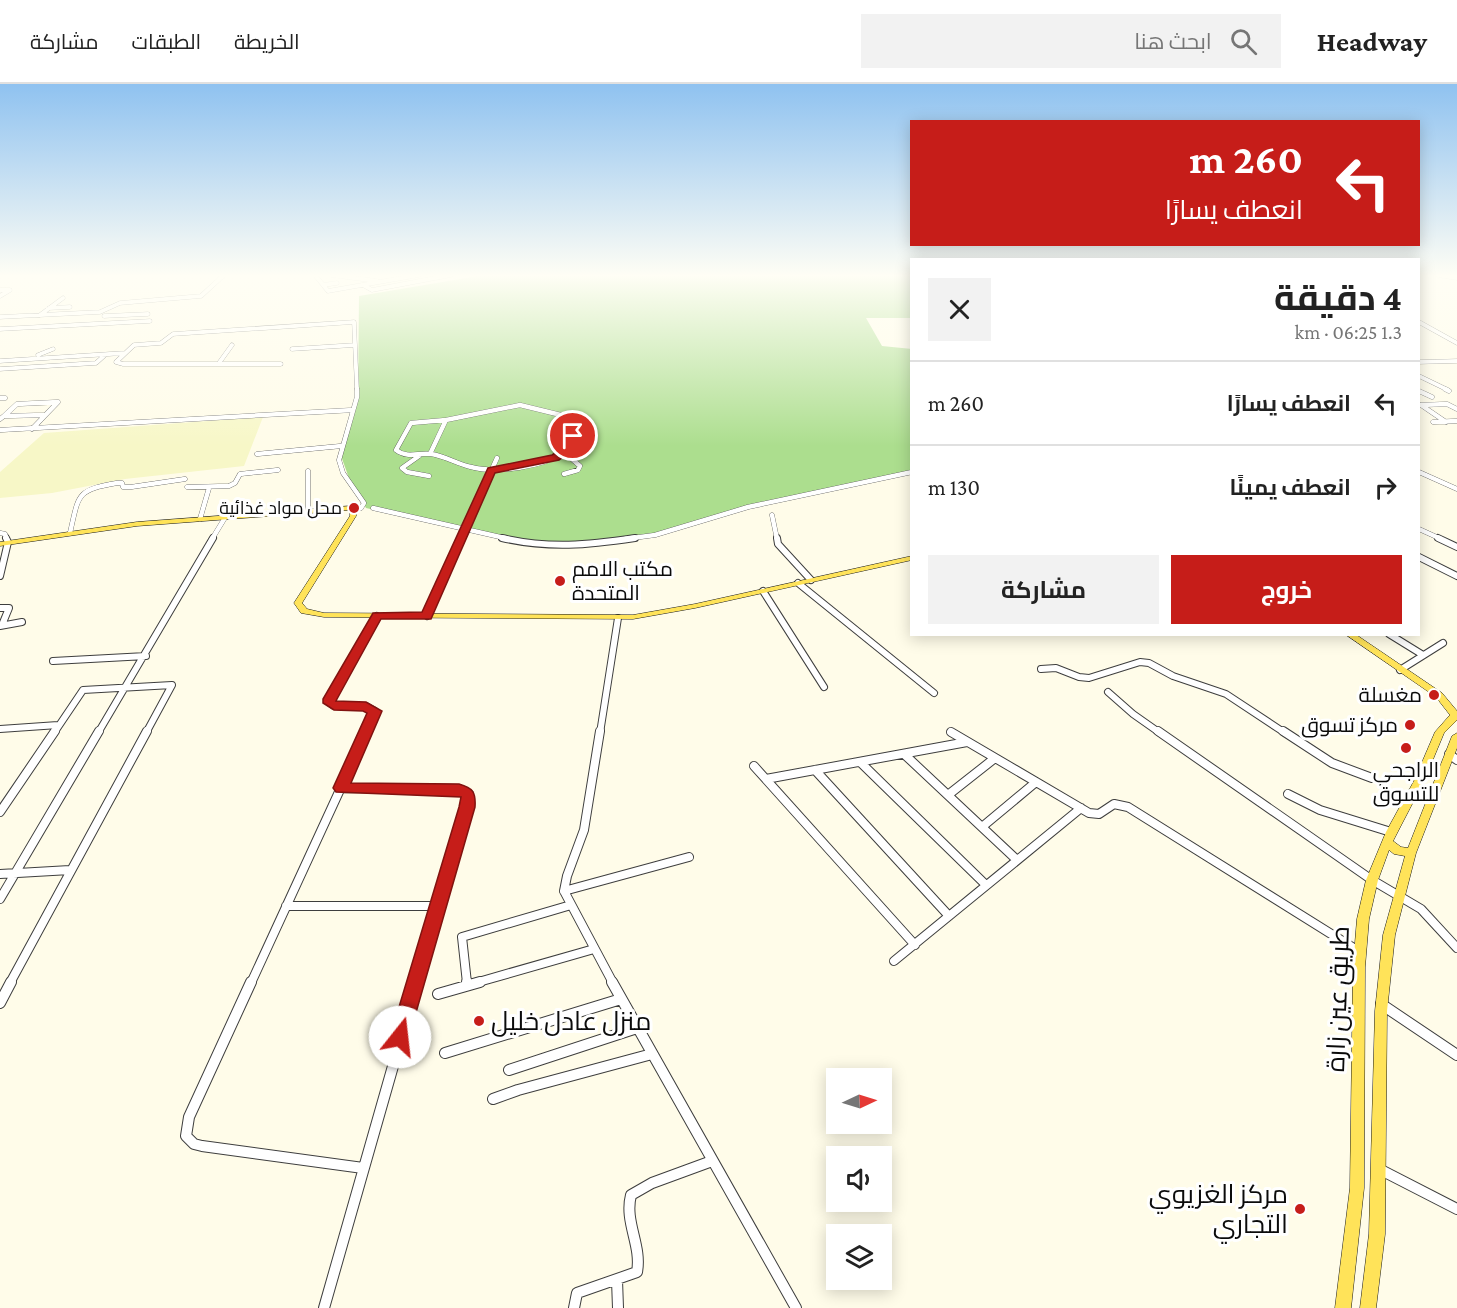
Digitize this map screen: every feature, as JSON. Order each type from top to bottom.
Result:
[{"type":"main road","points":[[4,543],[70,533],[226,516],[349,507],[354,510],[298,603],[304,611],[316,614],[377,616],[618,618],[664,612],[910,558]]},
{"type":"main road","points":[[1352,636],[1439,695],[1457,701]]},
{"type":"main road","points":[[1439,695],[1456,714]]},
{"type":"main road","name":"طريق عين زارة","points":[[1343,1308],[1357,1188],[1360,952],[1364,919],[1372,880],[1389,837],[1419,781],[1440,732],[1456,714]]},
{"type":"main road","name":"طريق عين زارة","points":[[1368,1308],[1377,1234],[1381,1004],[1389,935],[1411,853],[1453,757],[1457,736]]},
{"type":"main road","points":[[1389,837],[1398,851],[1411,853]]},
{"type":"street","points":[[199,332],[173,334],[161,343],[137,344],[116,363],[281,364]]},
{"type":"street","points":[[354,332],[357,394],[339,460],[341,469],[364,503],[361,508],[354,510]]},
{"type":"street","points":[[1437,332],[1457,343]]},
{"type":"street","points":[[219,363],[232,345]]},
{"type":"street","points":[[292,349],[355,345]]},
{"type":"street","points":[[0,359],[43,354],[53,349]]},
{"type":"street","points":[[0,359],[38,359],[125,353]]},
{"type":"street","points":[[0,369],[96,363],[105,355]]},
{"type":"street","points":[[30,367],[38,359]]},
{"type":"street","points":[[1420,362],[1457,361]]},
{"type":"street","points":[[1420,376],[1449,391]]},
{"type":"street","points":[[1420,391],[1432,397]]},
{"type":"street","points":[[2,418],[17,404],[61,400],[32,429]]},
{"type":"street","points":[[1420,404],[1447,404],[1457,409]]},
{"type":"street","points":[[1420,404],[1446,422]]},
{"type":"street","points":[[520,405],[569,417],[576,425],[565,453],[550,459],[491,470],[474,468],[430,454],[403,455],[396,450],[411,423],[420,420],[446,420],[520,405]]},
{"type":"street","points":[[0,431],[353,410]]},
{"type":"street","points":[[2,418],[45,415]]},
{"type":"street","points":[[430,454],[446,420]]},
{"type":"street","points":[[1433,422],[1457,421]]},
{"type":"street","points":[[0,431],[49,429]]},
{"type":"street","points":[[257,454],[341,446]]},
{"type":"street","points":[[564,474],[578,470],[580,466],[565,453]]},
{"type":"street","points":[[421,456],[405,465],[403,470],[429,476]]},
{"type":"street","points":[[427,616],[497,458]]},
{"type":"street","points":[[187,488],[232,485],[243,473],[278,470]]},
{"type":"street","points":[[308,471],[308,510]]},
{"type":"street","points":[[373,508],[464,530],[548,546],[597,545],[655,535],[737,510],[910,472]]},
{"type":"street","points":[[1420,472],[1457,489]]},
{"type":"street","points":[[70,533],[80,494],[85,490],[117,483],[127,487],[185,479]]},
{"type":"street","points":[[200,519],[209,488]]},
{"type":"street","points":[[772,515],[778,544],[811,580]]},
{"type":"street","points":[[0,899],[146,656],[226,516]]},
{"type":"street","points":[[1420,530],[1457,547]]},
{"type":"street","points":[[0,533],[5,534],[0,576]]},
{"type":"street","points":[[1420,558],[1457,576]]},
{"type":"street","points":[[798,583],[934,693]]},
{"type":"street","points":[[763,591],[824,687]]},
{"type":"street","points":[[0,608],[9,608],[1,626]]},
{"type":"street","points":[[363,1168],[202,1146],[194,1144],[186,1136],[189,1117],[375,711],[366,706],[334,706],[330,703],[330,699],[377,616]]},
{"type":"street","points":[[618,618],[584,830],[567,876],[564,891],[637,1028],[796,1308]]},
{"type":"street","points":[[1,626],[22,622]]},
{"type":"street","points":[[1392,636],[1424,655]]},
{"type":"street","points":[[1400,670],[1443,643]]},
{"type":"street","points":[[53,661],[146,656]]},
{"type":"street","points":[[1041,669],[1056,668],[1079,677],[1089,678],[1140,663],[1149,663],[1173,676],[1226,694],[1332,763],[1372,778]]},
{"type":"street","points":[[0,1003],[172,685],[83,690],[1,809]]},
{"type":"street","points":[[1108,692],[1133,714],[1372,880],[1426,914],[1457,948]]},
{"type":"street","points":[[0,729],[58,725]]},
{"type":"street","points":[[951,732],[1081,808],[1097,814],[1114,804],[1128,807],[1360,952]]},
{"type":"street","points":[[766,779],[967,742]]},
{"type":"street","points":[[904,754],[1017,860]]},
{"type":"street","points":[[948,795],[995,758]]},
{"type":"street","points":[[860,762],[986,885]]},
{"type":"street","points":[[754,766],[915,945]]},
{"type":"street","points":[[814,770],[949,916]]},
{"type":"street","points":[[982,827],[1036,782]]},
{"type":"street","points":[[324,1308],[467,807],[468,794],[459,789],[341,788]]},
{"type":"street","points":[[1287,794],[1320,810],[1389,837]]},
{"type":"street","points":[[894,961],[1081,808]]},
{"type":"street","points":[[564,891],[688,857]]},
{"type":"street","points":[[0,874],[70,870]]},
{"type":"street","points":[[467,985],[462,937],[571,905]]},
{"type":"street","points":[[286,906],[437,906]]},
{"type":"street","points":[[438,994],[594,948]]},
{"type":"street","points":[[445,1053],[621,999]]},
{"type":"street","points":[[1381,1004],[1457,1055]]},
{"type":"street","points":[[509,1070],[637,1028]]},
{"type":"street","points":[[493,1099],[518,1090],[652,1054]]},
{"type":"street","points":[[574,1308],[577,1293],[633,1275],[638,1267],[639,1258],[628,1205],[631,1195],[652,1183],[712,1161]]},
{"type":"street","points":[[1378,1169],[1457,1209]]},
{"type":"street","points":[[617,1280],[618,1308]]},
{"type":"green space","points":[[359,332],[874,332],[882,346],[910,349],[910,473],[706,518],[647,538],[555,548],[366,508],[350,481],[340,453],[358,399]]},
{"type":"green space","points":[[263,417],[244,466],[125,479],[52,493],[0,498],[0,472],[44,433]]},
{"type":"place","name":"محل مواد غذائية","points":[[354,508]]},
{"type":"place","name":"مكتب الامم المتحدة","points":[[560,581]]},
{"type":"place","name":"مغسلة","points":[[1434,695]]},
{"type":"place","name":"مركز تسوق","points":[[1410,725]]},
{"type":"place","name":"الراجحي للتسوق","points":[[1406,748]]},
{"type":"place","name":"منزل عادل خليل","points":[[479,1021]]},
{"type":"place","name":"مركز الغزيوي التجاري","points":[[1300,1209]]},
{"type":"route","points":[[400,1037],[469,798],[465,791],[459,789],[341,788],[375,711],[366,706],[334,706],[330,703],[330,699],[377,616],[427,616],[491,470],[503,470],[556,458],[565,453],[573,436]]}]
